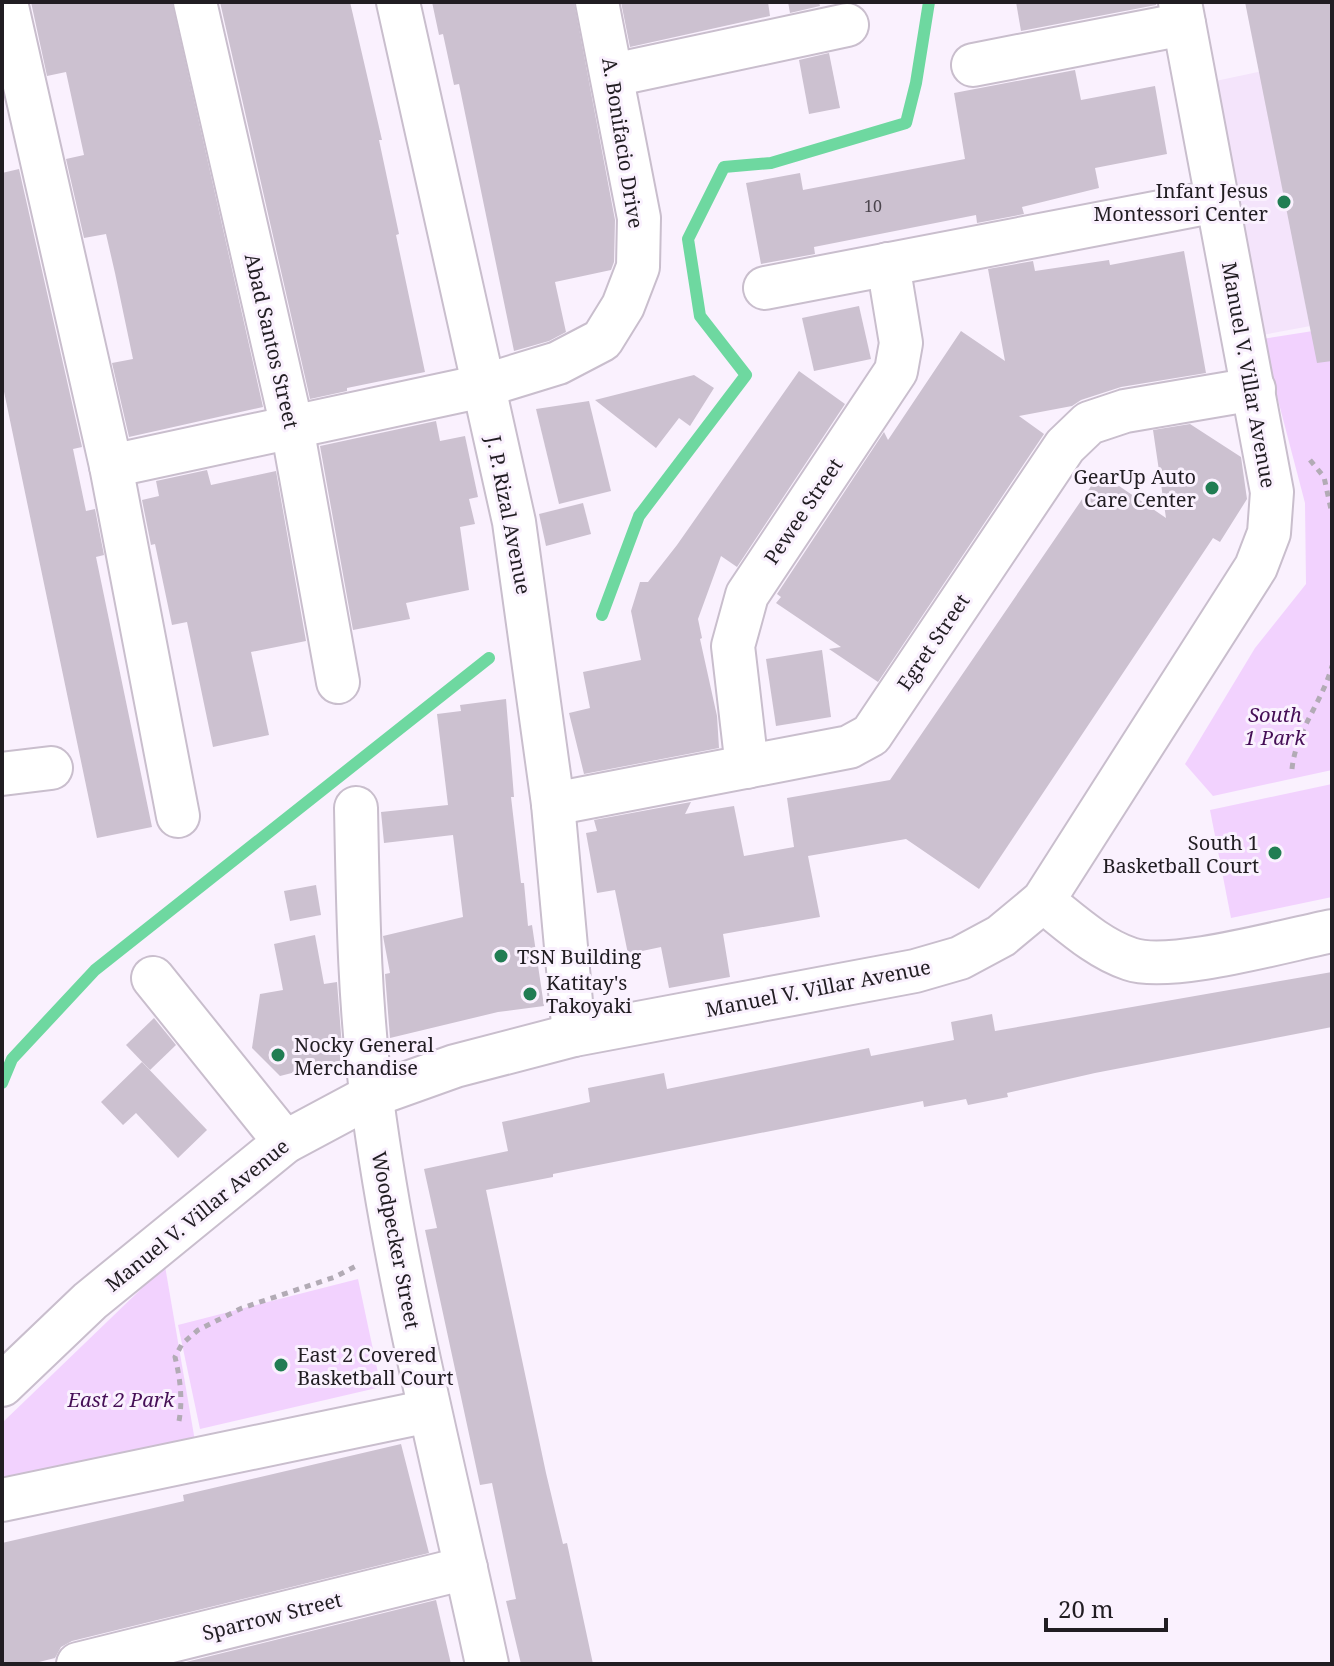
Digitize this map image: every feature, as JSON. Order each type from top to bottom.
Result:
[{"type":"street","points":[[6,2],[111,466],[178,816]]},
{"type":"street","name":"Abad Santos Street","points":[[195,2],[292,427],[338,682]]},
{"type":"street","name":"J. P. Rizal Avenue","points":[[398,2],[514,522],[553,804],[574,1035]]},
{"type":"street","name":"A. Bonifacio Drive","points":[[111,466],[483,386],[558,363],[602,340],[623,306],[638,267],[639,218],[597,2]]},
{"type":"street","points":[[973,65],[1182,13]]},
{"type":"street","name":"Manuel V. Villar Avenue","points":[[2,1385],[90,1301],[285,1142],[371,1096],[455,1066],[574,1035],[915,971],[960,958],[1001,936],[1043,901],[1256,567],[1269,533],[1272,492],[1182,13]]},
{"type":"street","points":[[613,75],[847,25]]},
{"type":"street","points":[[765,288],[1217,201]]},
{"type":"street","name":"Pewee Street","points":[[747,767],[733,646],[747,595],[896,371],[901,343],[888,264]]},
{"type":"street","name":"Egret Street","points":[[553,804],[849,747],[871,735],[1065,446],[1089,423],[1125,411],[1254,389]]},
{"type":"street","points":[[2,774],[51,768]]},
{"type":"street","name":"Woodpecker Street","points":[[356,808],[359,967],[371,1096],[395,1245],[487,1664]]},
{"type":"street","points":[[1043,901],[1102,946],[1133,960],[1171,963],[1332,931]]},
{"type":"street","points":[[153,978],[285,1142]]},
{"type":"street","points":[[2,1500],[429,1411]]},
{"type":"street","name":"Sparrow Street","points":[[78,1664],[466,1568]]},
{"type":"path","points":[[1332,478],[1324,477],[1332,514]]},
{"type":"path","points":[[1292,769],[1294,747],[1327,683],[1332,666]]},
{"type":"path","points":[[178,1424],[181,1408],[175,1357],[190,1337],[242,1308],[335,1277],[347,1269],[372,1261],[380,1251],[395,1245]]},
{"type":"shaded area","name":"Infant Jesus Montessori Center","points":[[1332,56],[1332,322],[1262,335],[1211,82]]},
{"type":"green space","name":"South 1 Park","points":[[1332,328],[1332,770],[1213,796],[1185,764],[1255,648],[1306,584],[1305,503],[1262,339]]},
{"type":"green space","name":"South 1 Basketball Court","points":[[1332,784],[1332,897],[1231,918],[1210,810]]},
{"type":"green space","name":"East 2 Park","points":[[165,1266],[196,1447],[2,1491],[2,1423]]},
{"type":"green space","name":"East 2 Covered Basketball Court","points":[[358,1279],[381,1387],[200,1429],[178,1325]]},
{"type":"building","points":[[31,2],[172,2],[263,407],[129,437],[112,363],[133,359],[115,273],[106,234],[84,238],[66,159],[84,155],[66,72],[47,76]]},
{"type":"building","points":[[220,2],[350,2],[382,140],[379,140],[399,234],[396,235],[425,372],[310,399]]},
{"type":"building","points":[[432,2],[574,2],[615,220],[614,262],[611,270],[555,282],[566,332],[549,341],[514,351],[459,84],[454,85],[443,34],[439,35]]},
{"type":"building","points":[[621,2],[768,2],[770,16],[630,47]]},
{"type":"building","points":[[788,2],[819,2],[820,6],[790,13]]},
{"type":"building","points":[[1016,2],[1157,2],[1156,5],[1021,31]]},
{"type":"building","points":[[1245,2],[1332,2],[1332,361],[1317,363]]},
{"type":"building","points":[[829,53],[840,108],[809,114],[799,60]]},
{"type":"building","points":[[1075,70],[1081,100],[1155,86],[1167,154],[1095,168],[1099,188],[1022,207],[1024,214],[977,223],[976,215],[814,247],[815,254],[761,264],[746,183],[800,173],[803,190],[965,159],[954,93]]},
{"type":"building","points":[[19,169],[82,447],[73,449],[86,511],[95,509],[104,555],[96,557],[152,827],[97,838],[2,382],[2,173]]},
{"type":"building","points":[[1184,251],[1206,373],[1121,387],[1072,406],[1019,416],[1044,434],[878,682],[829,649],[841,647],[776,603],[781,597],[777,594],[884,432],[888,440],[961,331],[1005,361],[988,269],[1033,261],[1035,271],[1109,260],[1110,265]]},
{"type":"building","points":[[859,306],[871,359],[814,371],[802,318]]},
{"type":"building","points":[[799,371],[845,404],[737,567],[721,556],[698,619],[717,716],[719,748],[584,774],[569,713],[590,708],[583,672],[641,660],[631,611],[640,582],[648,582],[677,545]]},
{"type":"building","points":[[694,375],[714,388],[690,426],[679,418],[656,448],[595,400]]},
{"type":"building","points":[[589,401],[611,491],[559,504],[536,409]]},
{"type":"building","points":[[436,421],[440,441],[465,436],[478,497],[469,499],[475,524],[460,527],[469,590],[406,603],[410,619],[353,630],[320,446]]},
{"type":"building","points":[[1190,424],[1241,457],[1247,499],[1220,542],[1213,538],[979,889],[906,839],[808,856],[820,917],[723,934],[730,977],[669,988],[661,947],[628,954],[615,890],[597,893],[586,833],[597,831],[594,820],[691,802],[685,814],[734,806],[744,856],[794,847],[787,798],[890,780],[1100,473],[1166,518],[1153,430]]},
{"type":"building","points":[[207,470],[211,485],[276,471],[306,641],[251,652],[269,735],[213,747],[187,622],[172,625],[142,500],[159,496],[156,481]]},
{"type":"building","points":[[583,503],[591,534],[546,546],[539,514]]},
{"type":"building","points":[[822,650],[831,717],[776,726],[766,659]]},
{"type":"building","points":[[506,699],[514,797],[511,797],[521,883],[524,883],[528,926],[532,925],[544,1006],[498,1012],[390,1038],[385,974],[390,973],[383,936],[463,917],[453,835],[384,843],[381,812],[448,805],[437,714],[461,711],[460,705]]},
{"type":"building","points":[[316,885],[321,915],[290,921],[284,891]]},
{"type":"building","points":[[315,935],[324,984],[337,982],[343,1060],[280,1076],[252,1048],[260,994],[283,990],[274,944]]},
{"type":"building","points":[[1332,972],[1332,1027],[1095,1073],[968,1105],[966,1099],[924,1107],[923,1101],[486,1190],[546,1473],[563,1544],[567,1543],[593,1664],[521,1664],[506,1601],[516,1599],[492,1483],[480,1485],[425,1230],[437,1228],[424,1169],[508,1151],[502,1122],[590,1102],[588,1088],[664,1073],[667,1089],[869,1048],[871,1056],[954,1040],[951,1022],[992,1014],[995,1031]]},
{"type":"building","points":[[154,1018],[176,1045],[150,1070],[126,1045]]},
{"type":"building","points":[[142,1062],[207,1130],[178,1158],[136,1113],[123,1125],[101,1102]]},
{"type":"building","points":[[401,1444],[429,1553],[72,1641],[61,1647],[55,1658],[31,1664],[2,1664],[2,1543],[184,1501],[183,1495]]},
{"type":"building","points":[[436,1600],[451,1664],[178,1664]]},
{"type":"waterway","points":[[602,615],[639,516],[746,375],[700,316],[688,239],[724,167],[771,163],[906,123],[929,2]]},
{"type":"waterway","points":[[2,1083],[12,1059],[95,970],[489,658]]},
{"type":"place","name":"Infant Jesus Montessori Center","points":[[1284,202]]},
{"type":"place","name":"GearUp Auto Care Center","points":[[1212,488]]},
{"type":"place","name":"South 1 Basketball Court","points":[[1275,853]]},
{"type":"place","name":"TSN Building","points":[[501,956]]},
{"type":"place","name":"Katitay's Takoyaki","points":[[530,994]]},
{"type":"place","name":"Nocky General Merchandise","points":[[278,1055]]},
{"type":"place","name":"East 2 Covered Basketball Court","points":[[281,1365]]}]
